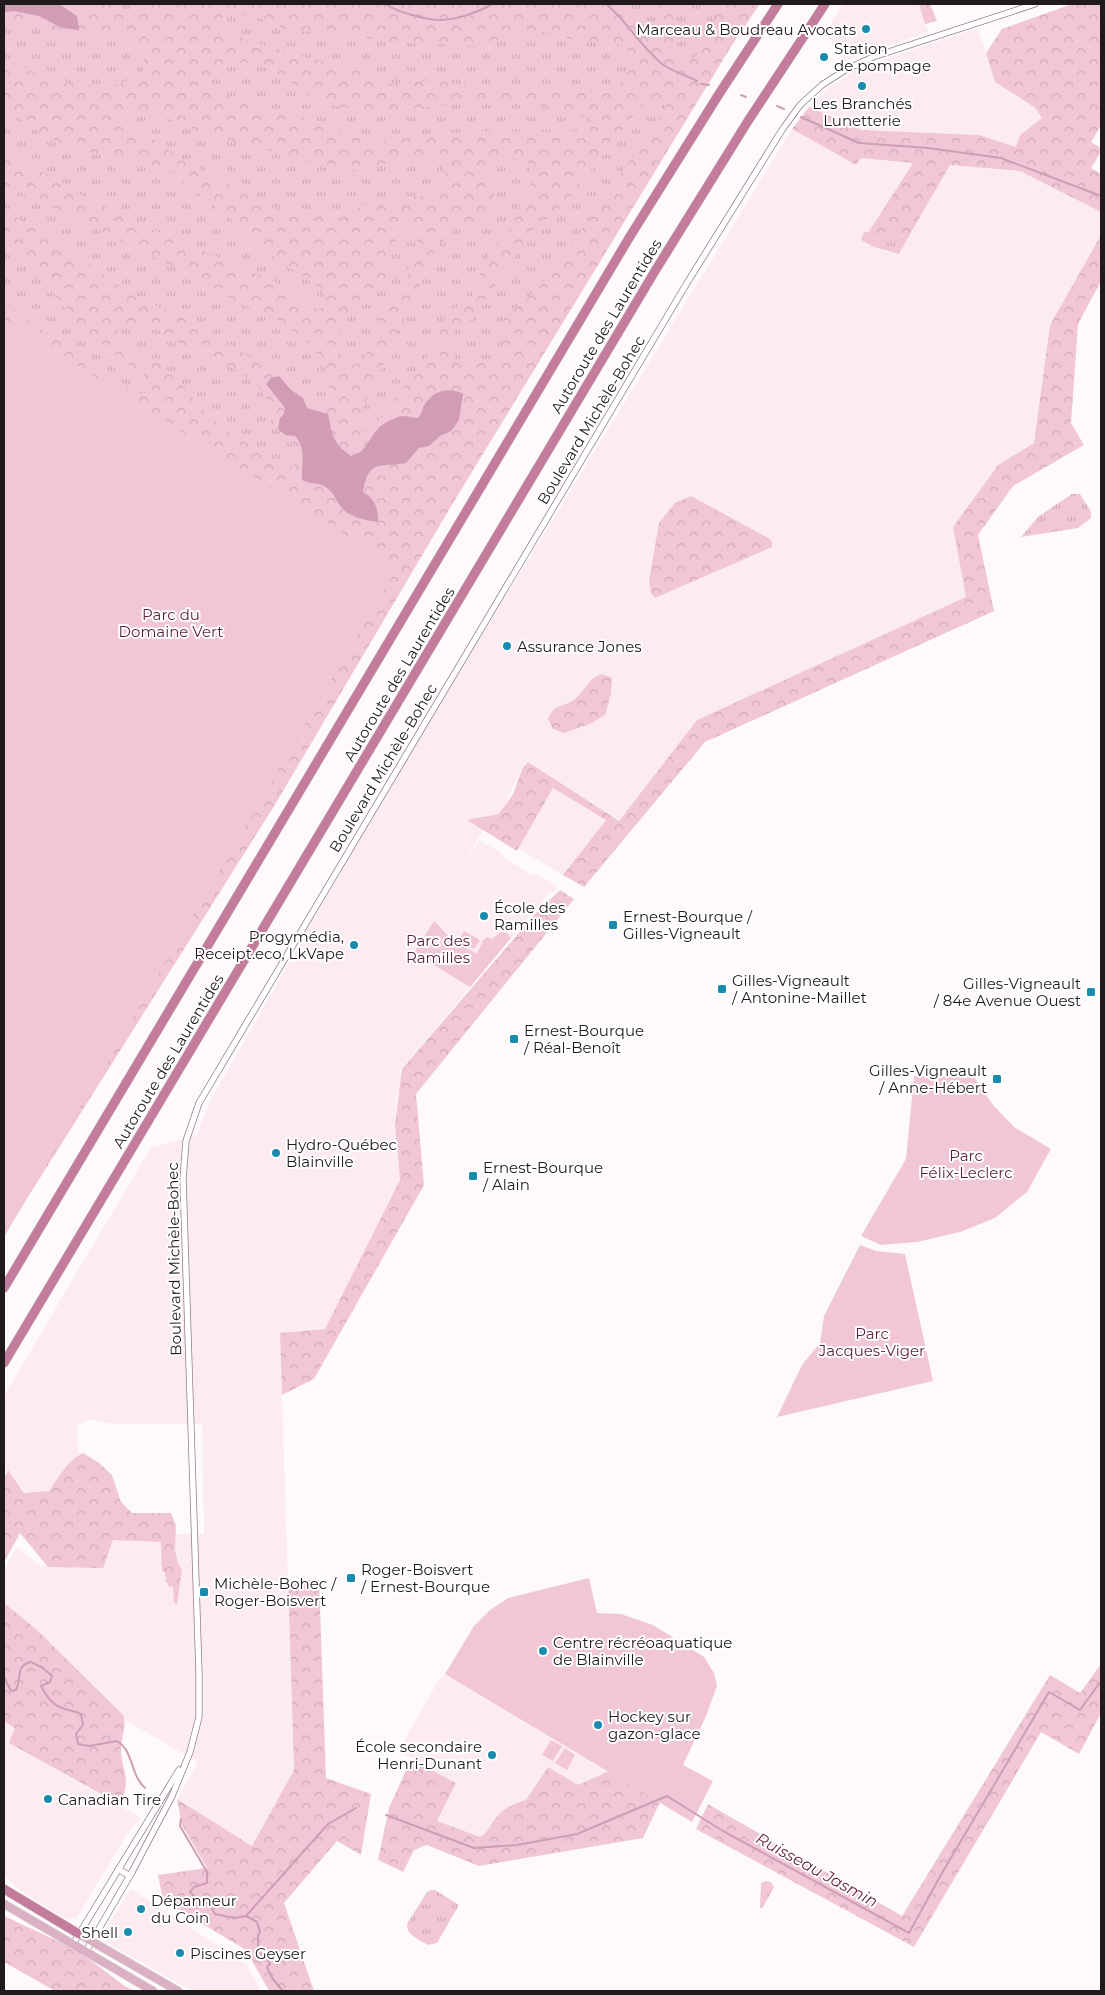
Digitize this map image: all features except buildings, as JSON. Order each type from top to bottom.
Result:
[{"type":"highway","name":"Autoroute des Laurentides","points":[[4,1288],[629,238],[715,100],[778,4]]},
{"type":"highway","name":"Autoroute des Laurentides","points":[[4,1363],[664,256],[748,121],[825,4]]},
{"type":"highway","points":[[4,1889],[79,1934]]},
{"type":"main road","points":[[4,1904],[153,1991]]},
{"type":"main road","points":[[79,1934],[178,1991]]},
{"type":"street","name":"Boulevard Michèle-Bohec","points":[[86,1951],[130,1876],[172,1796],[195,1734],[200,1705],[183,1179],[186,1142],[199,1103],[687,282],[743,190],[792,115],[822,85],[858,63],[1035,4]]},
{"type":"street","name":"Boulevard Michèle-Bohec","points":[[73,1944],[164,1792],[187,1758]]},
{"type":"street","points":[[118,1869],[130,1876]]},
{"type":"shaded area","points":[[4,4],[59,4],[77,16],[79,30],[62,28],[39,16],[14,11],[4,12]]},
{"type":"shaded area","points":[[843,4],[919,4],[928,32],[844,61],[825,32]]},
{"type":"shaded area","points":[[978,28],[995,82],[1034,107],[1042,118],[1020,135],[1017,147],[979,135],[861,130],[809,107],[831,86],[855,71]]},
{"type":"shaded area","points":[[792,129],[856,165],[861,158],[913,163],[868,233],[864,233],[867,244],[885,251],[899,254],[950,165],[1020,171],[1101,212],[1101,235],[1050,325],[1034,443],[998,465],[953,527],[966,597],[697,720],[619,821],[525,762],[498,819],[484,828],[459,873],[479,840],[500,852],[503,857],[532,875],[537,874],[557,886],[554,892],[550,892],[399,1072],[407,1077],[397,1096],[395,1124],[400,1180],[325,1329],[280,1333],[294,1770],[252,1846],[177,1799],[198,1762],[118,1716],[4,1603],[4,1570],[17,1547],[41,1566],[99,1566],[114,1534],[204,1534],[202,1424],[114,1424],[90,1419],[77,1426],[79,1460],[50,1494],[28,1496],[11,1474],[4,1470],[4,1396],[151,1147],[197,1135],[209,1103],[393,781]]},
{"type":"shaded area","points":[[279,376],[291,390],[303,398],[307,408],[328,414],[334,438],[340,447],[351,456],[363,450],[373,434],[383,424],[401,416],[418,418],[429,399],[442,391],[448,390],[463,394],[459,420],[451,431],[440,436],[429,446],[419,448],[406,463],[378,466],[369,473],[363,492],[371,498],[375,505],[378,522],[362,519],[351,515],[342,508],[327,488],[302,480],[303,457],[301,446],[295,436],[286,435],[278,429],[280,418],[284,414],[285,408],[266,384],[271,378]]},
{"type":"shaded area","points":[[553,788],[606,820],[563,875],[518,848]]},
{"type":"shaded area","name":"École secondaire Henri-Dunant","points":[[445,1674],[607,1772],[578,1785],[548,1767],[526,1801],[485,1842],[437,1821],[455,1783],[398,1751],[437,1683]]},
{"type":"shaded area","points":[[4,1720],[18,1727],[11,1744],[141,1818],[128,1833],[75,1919],[61,1916],[21,1891],[4,1876]]},
{"type":"shaded area","points":[[131,1889],[246,1964],[261,1991],[191,1991],[106,1942],[104,1938],[105,1930]]},
{"type":"green space","points":[[4,4],[752,4],[397,568],[4,320]]},
{"type":"green space","points":[[59,4],[91,9],[90,4],[109,4],[120,11],[130,14],[140,11],[151,4],[625,4],[626,9],[647,39],[653,38],[659,26],[657,4],[675,4],[672,25],[674,45],[680,58],[694,58],[710,38],[718,4],[760,4],[732,45],[450,508],[276,803],[4,1235],[4,303],[123,386],[139,393],[147,393],[153,388],[151,381],[89,334],[36,273],[4,246],[4,212],[44,232],[124,289],[165,310],[190,316],[271,372],[285,375],[320,410],[328,408],[332,403],[327,372],[314,347],[285,324],[232,300],[211,285],[4,184],[4,150],[20,162],[59,180],[85,197],[139,223],[289,288],[303,301],[318,309],[327,305],[324,293],[316,285],[250,241],[230,218],[164,168],[140,161],[110,157],[81,150],[48,138],[4,109],[4,60],[17,64],[38,75],[85,85],[106,87],[142,77],[144,67],[143,54],[129,37],[111,32],[98,37],[65,37],[40,24],[4,21],[4,12],[13,11],[34,16],[62,28],[78,30],[77,16]],"holes":[[[231,13],[255,17],[291,31],[326,32],[392,42],[473,46],[535,30],[578,41],[615,42],[628,51],[628,63],[624,79],[613,93],[596,94],[576,86],[472,86],[434,80],[391,84],[354,67],[312,59],[245,40],[220,26],[220,19]],[[253,62],[283,76],[315,100],[340,107],[382,111],[491,101],[567,110],[591,120],[590,126],[571,132],[490,131],[452,133],[377,142],[358,138],[321,122],[276,112],[219,93],[208,79],[223,68],[240,63]],[[664,99],[666,107],[608,193],[549,275],[527,298],[506,315],[503,321],[503,344],[498,355],[487,362],[462,367],[455,358],[450,339],[456,329],[471,320],[533,230],[563,206],[642,105]],[[130,108],[157,114],[217,139],[277,152],[342,172],[383,165],[404,158],[425,159],[440,163],[447,175],[441,188],[431,195],[415,197],[400,204],[364,205],[347,213],[309,217],[293,216],[183,160],[122,121],[119,115],[120,110]],[[506,156],[528,161],[531,184],[521,202],[513,226],[491,252],[480,269],[479,282],[471,298],[450,311],[443,322],[438,340],[401,392],[379,420],[366,431],[360,432],[357,424],[362,409],[436,250],[453,229],[480,220],[495,200],[489,171]],[[413,220],[419,222],[419,236],[403,287],[392,305],[379,317],[370,349],[362,361],[350,366],[340,364],[336,349],[337,339],[363,297],[386,278],[391,252],[405,228]],[[127,323],[153,328],[185,347],[228,366],[253,381],[262,392],[268,405],[271,423],[291,440],[300,453],[297,461],[291,468],[281,467],[209,417],[174,376],[160,364],[139,360],[124,349],[117,331]],[[286,382],[307,408],[328,414],[334,438],[340,447],[351,456],[359,454],[369,443],[373,433],[403,416],[418,418],[423,406],[451,431],[440,436],[429,446],[419,448],[406,463],[383,465],[372,470],[365,482],[363,492],[337,499],[326,488],[310,484],[301,469],[303,455],[300,444],[295,436],[286,435],[280,418],[284,414]]]},
{"type":"green space","points":[[919,4],[930,4],[937,21],[925,24]]},
{"type":"green space","points":[[1072,4],[1101,4],[1101,125],[1091,142],[1101,148],[1101,152],[1091,168],[1101,174],[1101,212],[1020,171],[950,165],[909,236],[868,233],[913,163],[861,158],[856,165],[792,129],[809,107],[861,130],[979,135],[1016,147],[1020,135],[1042,118],[1034,107],[995,82],[986,53],[1002,29]]},
{"type":"green space","points":[[864,232],[909,236],[899,254],[874,247],[861,240]]},
{"type":"green space","points":[[1101,235],[1101,281],[1078,324],[1071,423],[1084,445],[1013,486],[978,535],[994,611],[705,742],[584,887],[563,875],[606,820],[553,788],[517,851],[467,820],[499,814],[513,794],[523,767],[528,762],[619,821],[697,720],[966,597],[953,527],[998,465],[1034,443],[1050,325]]},
{"type":"green space","name":"Parc du Domaine Vert","points":[[4,319],[397,568],[4,1237]]},
{"type":"green space","points":[[1072,494],[1080,494],[1091,512],[1091,518],[1078,528],[1021,537],[1039,516]]},
{"type":"green space","points":[[691,496],[770,539],[772,547],[655,598],[651,593],[649,581],[659,523],[675,503]]},
{"type":"green space","points":[[602,674],[612,678],[611,694],[605,715],[590,724],[564,733],[553,729],[548,719],[554,710],[572,701],[594,678]]},
{"type":"green space","points":[[560,890],[574,899],[416,1094],[424,1185],[314,1379],[282,1395],[280,1333],[325,1329],[400,1180],[395,1124],[402,1069],[535,914]]},
{"type":"green space","name":"Parc des Ramilles","points":[[434,921],[451,939],[477,954],[483,940],[487,937],[492,939],[501,932],[507,933],[511,938],[470,987],[414,953]]},
{"type":"green space","points":[[464,931],[480,940],[474,949],[459,940]]},
{"type":"green space","name":"Parc Félix-Leclerc","points":[[914,1076],[974,1077],[993,1105],[1014,1127],[1051,1149],[1027,1192],[995,1218],[960,1232],[917,1242],[881,1245],[861,1236],[906,1159]]},
{"type":"green space","name":"Parc Jacques-Viger","points":[[860,1245],[876,1251],[905,1254],[933,1381],[777,1417],[802,1365],[820,1343],[824,1316]]},
{"type":"green space","points":[[83,1453],[99,1463],[112,1475],[121,1502],[132,1513],[171,1513],[176,1525],[175,1551],[182,1570],[177,1604],[174,1603],[173,1587],[168,1586],[165,1572],[162,1571],[161,1542],[113,1540],[103,1568],[48,1567],[20,1533],[4,1562],[4,1479],[8,1470],[24,1493],[49,1491],[68,1465]]},
{"type":"green space","points":[[589,1578],[597,1613],[621,1614],[653,1625],[704,1657],[714,1673],[717,1686],[706,1716],[683,1765],[713,1781],[692,1822],[445,1674],[474,1626],[490,1610],[508,1598]]},
{"type":"green space","points":[[288,1580],[319,1580],[326,1778],[371,1794],[361,1855],[337,1841],[284,1903],[314,1991],[271,1991],[268,1989],[246,1950],[163,1900],[158,1875],[207,1868],[182,1825],[177,1799],[252,1846],[294,1770]]},
{"type":"green space","points":[[4,1603],[37,1630],[123,1715],[124,1727],[121,1755],[126,1787],[119,1804],[9,1743],[15,1728],[4,1721]]},
{"type":"green space","points":[[1101,1664],[1101,1713],[1079,1754],[1041,1732],[914,1947],[696,1829],[708,1804],[902,1916],[1050,1675],[1080,1693]]},
{"type":"green space","points":[[551,1740],[562,1746],[553,1761],[542,1755]]},
{"type":"green space","points":[[565,1748],[575,1755],[567,1770],[555,1763]]},
{"type":"green space","points":[[411,1759],[456,1783],[437,1821],[480,1837],[505,1809],[526,1800],[548,1767],[578,1785],[607,1772],[669,1783],[643,1838],[479,1866],[427,1845],[414,1850],[403,1872],[378,1860],[389,1808]]},
{"type":"green space","points":[[771,1882],[774,1887],[762,1909],[760,1907],[761,1883]]},
{"type":"green space","points":[[435,1890],[459,1905],[437,1943],[428,1945],[411,1934],[407,1924],[427,1892]]},
{"type":"green space","points":[[4,1916],[77,1950],[126,1987],[136,1991],[55,1991],[4,1962]]},
{"type":"waterway","points":[[385,4],[412,15],[441,20],[468,15],[493,4]]},
{"type":"waterway","points":[[606,4],[665,66],[697,81]]},
{"type":"waterway","points":[[701,84],[709,85]]},
{"type":"waterway","points":[[741,95],[746,97]]},
{"type":"waterway","points":[[777,106],[784,109]]},
{"type":"waterway","points":[[801,117],[859,143],[928,148],[1001,158],[1101,196]]},
{"type":"waterway","points":[[4,1677],[11,1691],[16,1690],[23,1666],[31,1662],[43,1668],[52,1676],[50,1682],[41,1686],[48,1697],[61,1708],[81,1714],[83,1725],[76,1734],[78,1744],[89,1746],[117,1741],[126,1751],[140,1783],[145,1788]]},
{"type":"waterway","name":"Ruisseau Jasmin","points":[[386,1815],[474,1848],[517,1845],[577,1834],[667,1796],[723,1831],[909,1933],[942,1873],[1049,1692],[1080,1710],[1101,1681]]},
{"type":"waterway","name":"Ruisseau Jasmin","points":[[246,1916],[328,1824],[356,1808]]},
{"type":"waterway","points":[[181,1819],[180,1826],[207,1872],[207,1883],[194,1887],[190,1892],[199,1901],[209,1904],[215,1914],[234,1918],[246,1916],[257,1922],[260,1932],[258,1936],[258,1952],[265,1956],[270,1964],[267,1967],[272,1978],[283,1991]]},
{"type":"place","name":"Marceau & Boudreau Avocats","points":[[866,29]]},
{"type":"place","name":"Station de pompage","points":[[824,57]]},
{"type":"place","name":"Les Branchés Lunetterie","points":[[862,86]]},
{"type":"place","name":"Assurance Jones","points":[[507,646]]},
{"type":"place","name":"École des Ramilles","points":[[484,916]]},
{"type":"place","name":"Ernest-Bourque / Gilles-Vigneault","points":[[613,925]]},
{"type":"place","name":"Progymédia, Receipt.eco, LkVape","points":[[354,945]]},
{"type":"place","name":"Gilles-Vigneault / Antonine-Maillet","points":[[722,989]]},
{"type":"place","name":"Gilles-Vigneault / 84e Avenue Ouest","points":[[1091,992]]},
{"type":"place","name":"Ernest-Bourque / Réal-Benoît","points":[[514,1039]]},
{"type":"place","name":"Gilles-Vigneault / Anne-Hébert","points":[[997,1079]]},
{"type":"place","name":"Hydro-Québec Blainville","points":[[276,1153]]},
{"type":"place","name":"Ernest-Bourque / Alain","points":[[473,1176]]},
{"type":"place","name":"Roger-Boisvert / Ernest-Bourque","points":[[351,1578]]},
{"type":"place","name":"Michèle-Bohec / Roger-Boisvert","points":[[204,1592]]},
{"type":"place","name":"Centre récréoaquatique de Blainville","points":[[543,1651]]},
{"type":"place","name":"Hockey sur gazon-glace","points":[[598,1725]]},
{"type":"place","name":"École secondaire Henri-Dunant","points":[[492,1755]]},
{"type":"place","name":"Canadian Tire","points":[[48,1799]]},
{"type":"place","name":"Dépanneur du Coin","points":[[141,1909]]},
{"type":"place","name":"Shell","points":[[128,1932]]},
{"type":"place","name":"Piscines Geyser","points":[[180,1953]]}]
